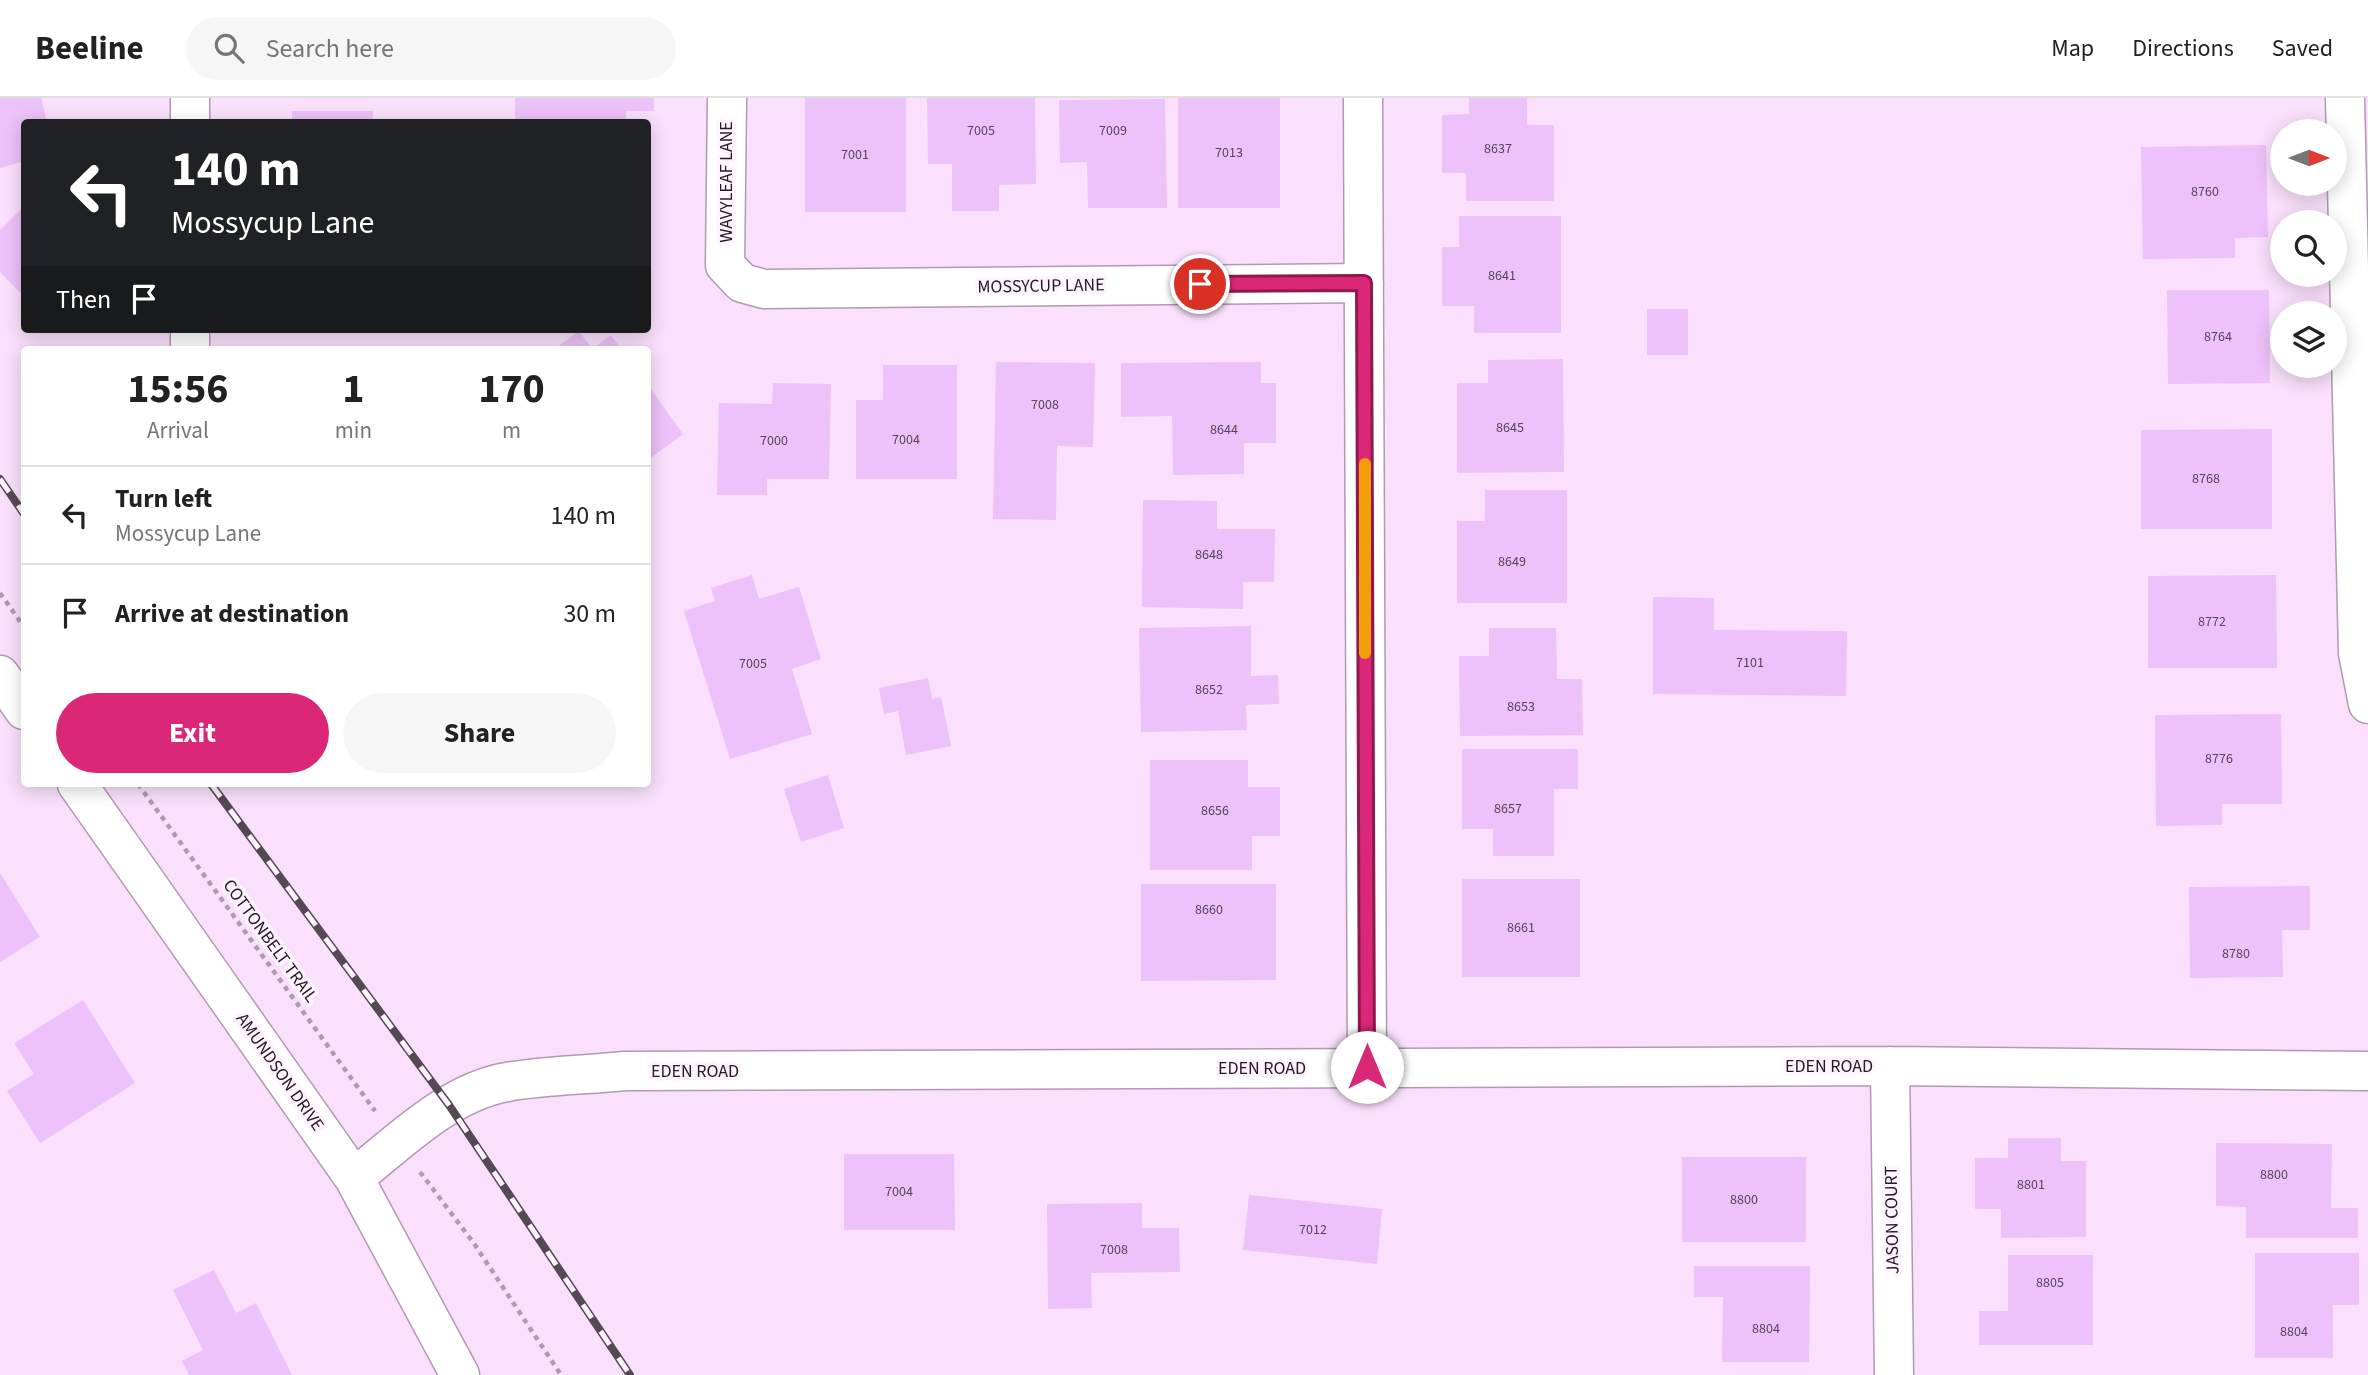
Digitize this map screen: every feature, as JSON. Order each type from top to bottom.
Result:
[{"type":"street","points":[[190,98],[190,119]]},
{"type":"street","name":"WAVYLEAF LANE","points":[[725,265],[727,98]]},
{"type":"street","points":[[1363,98],[1367,1067]]},
{"type":"street","points":[[2345,98],[2358,252],[2358,653],[2368,704]]},
{"type":"street","name":"MOSSYCUP LANE","points":[[725,265],[742,283],[764,289],[1364,283]]},
{"type":"street","points":[[0,675],[21,706]]},
{"type":"street","name":"AMUNDSON DRIVE","points":[[79,787],[354,1178],[460,1375]]},
{"type":"street","name":"EDEN ROAD","points":[[354,1178],[449,1105],[506,1082],[625,1071],[1890,1066],[2368,1071]]},
{"type":"street","name":"JASON COURT","points":[[1890,1066],[1894,1375]]},
{"type":"path","points":[[0,593],[21,623]]},
{"type":"path","name":"COTTONBELT TRAIL","points":[[140,787],[378,1115]]},
{"type":"path","points":[[420,1172],[473,1242],[561,1375]]},
{"type":"building","points":[[0,98],[41,98],[46,119],[21,119],[21,162],[0,168]]},
{"type":"building","points":[[515,98],[654,98],[654,111],[626,111],[626,119],[515,119]]},
{"type":"building","points":[[805,98],[906,98],[906,212],[805,212]]},
{"type":"building","points":[[927,98],[1035,98],[1036,184],[999,185],[999,211],[952,211],[952,164],[928,164]]},
{"type":"building","points":[[1178,98],[1280,98],[1280,208],[1178,208]]},
{"type":"building","points":[[1469,98],[1527,98],[1527,125],[1554,125],[1554,201],[1466,201],[1466,173],[1442,173],[1442,115],[1469,114]]},
{"type":"building","points":[[1165,99],[1167,208],[1088,208],[1087,162],[1060,163],[1059,100]]},
{"type":"building","points":[[292,111],[373,111],[373,119],[292,119]]},
{"type":"building","points":[[2266,145],[2268,237],[2235,238],[2235,258],[2143,259],[2141,147]]},
{"type":"building","points":[[21,209],[21,294],[0,272],[0,230]]},
{"type":"building","points":[[1459,216],[1561,216],[1561,333],[1474,333],[1474,306],[1442,306],[1442,247],[1459,247]]},
{"type":"building","points":[[2167,290],[2269,290],[2270,383],[2168,384]]},
{"type":"building","points":[[1647,309],[1688,309],[1688,355],[1647,355]]},
{"type":"building","points":[[576,333],[580,333],[590,346],[558,346]]},
{"type":"building","points":[[611,335],[619,346],[596,346]]},
{"type":"building","points":[[1563,359],[1564,472],[1457,473],[1457,383],[1488,383],[1488,360]]},
{"type":"building","points":[[996,362],[1095,363],[1093,447],[1057,446],[1056,520],[993,519]]},
{"type":"building","points":[[1261,362],[1261,383],[1276,383],[1276,443],[1244,443],[1244,474],[1173,475],[1172,416],[1121,417],[1121,363]]},
{"type":"building","points":[[883,365],[957,365],[957,479],[856,479],[856,400],[883,400]]},
{"type":"building","points":[[773,383],[831,384],[829,479],[767,479],[767,495],[717,495],[719,403],[772,404]]},
{"type":"building","points":[[651,389],[683,434],[651,458]]},
{"type":"building","points":[[2272,429],[2272,529],[2141,529],[2141,430]]},
{"type":"building","points":[[1485,490],[1567,490],[1567,603],[1457,603],[1457,521],[1485,521]]},
{"type":"building","points":[[1143,500],[1217,501],[1217,529],[1275,529],[1274,582],[1243,582],[1243,609],[1142,607]]},
{"type":"building","points":[[752,575],[759,599],[799,587],[821,659],[792,669],[812,734],[730,759],[684,611],[715,601],[711,588]]},
{"type":"building","points":[[2276,575],[2277,668],[2148,668],[2148,576]]},
{"type":"building","points":[[1653,597],[1714,598],[1714,630],[1847,631],[1846,696],[1653,694]]},
{"type":"building","points":[[1251,626],[1251,676],[1278,675],[1279,704],[1246,705],[1247,730],[1141,732],[1139,628]]},
{"type":"building","points":[[1489,628],[1556,628],[1557,679],[1582,679],[1583,735],[1460,736],[1459,656],[1489,656]]},
{"type":"building","points":[[928,678],[932,699],[941,697],[951,746],[906,755],[898,711],[884,714],[879,688]]},
{"type":"building","points":[[2281,714],[2282,804],[2222,804],[2222,825],[2156,826],[2155,715]]},
{"type":"building","points":[[1462,749],[1578,749],[1578,789],[1554,789],[1554,856],[1493,856],[1493,829],[1462,829]]},
{"type":"building","points":[[1150,760],[1248,760],[1248,787],[1280,787],[1280,836],[1252,836],[1252,870],[1150,870]]},
{"type":"building","points":[[828,775],[844,828],[801,842],[784,789]]},
{"type":"building","points":[[0,873],[40,937],[0,962]]},
{"type":"building","points":[[1462,879],[1580,879],[1580,977],[1462,977]]},
{"type":"building","points":[[1141,884],[1276,884],[1276,980],[1141,981]]},
{"type":"building","points":[[2310,886],[2310,930],[2282,930],[2283,977],[2190,978],[2189,887]]},
{"type":"building","points":[[83,1000],[135,1083],[40,1143],[7,1091],[34,1074],[14,1043]]},
{"type":"building","points":[[2008,1138],[2061,1138],[2061,1161],[2086,1161],[2086,1237],[2001,1238],[2001,1209],[1975,1209],[1975,1158],[2008,1158]]},
{"type":"building","points":[[2216,1143],[2332,1144],[2331,1208],[2358,1208],[2358,1238],[2246,1238],[2246,1207],[2216,1206]]},
{"type":"building","points":[[844,1154],[954,1154],[955,1230],[844,1230]]},
{"type":"building","points":[[1682,1157],[1806,1157],[1806,1242],[1682,1242]]},
{"type":"building","points":[[1249,1195],[1382,1209],[1377,1264],[1243,1250]]},
{"type":"building","points":[[1142,1203],[1142,1228],[1179,1228],[1180,1272],[1091,1273],[1092,1308],[1048,1309],[1047,1204]]},
{"type":"building","points":[[2255,1253],[2359,1253],[2359,1305],[2333,1305],[2333,1358],[2255,1358]]},
{"type":"building","points":[[2008,1255],[2093,1255],[2093,1345],[1979,1345],[1979,1311],[2008,1311]]},
{"type":"building","points":[[1694,1266],[1810,1266],[1809,1362],[1722,1362],[1723,1297],[1694,1297]]},
{"type":"building","points":[[214,1270],[236,1313],[256,1303],[292,1375],[189,1375],[182,1361],[203,1350],[173,1290]]},
{"type":"railway","points":[[0,479],[21,510]]},
{"type":"railway","points":[[213,787],[449,1105],[630,1375]]},
{"type":"slow traffic","points":[[1365,464],[1365,653]]},
{"type":"route","points":[[1200,284],[1364,283],[1367,1067]]}]
